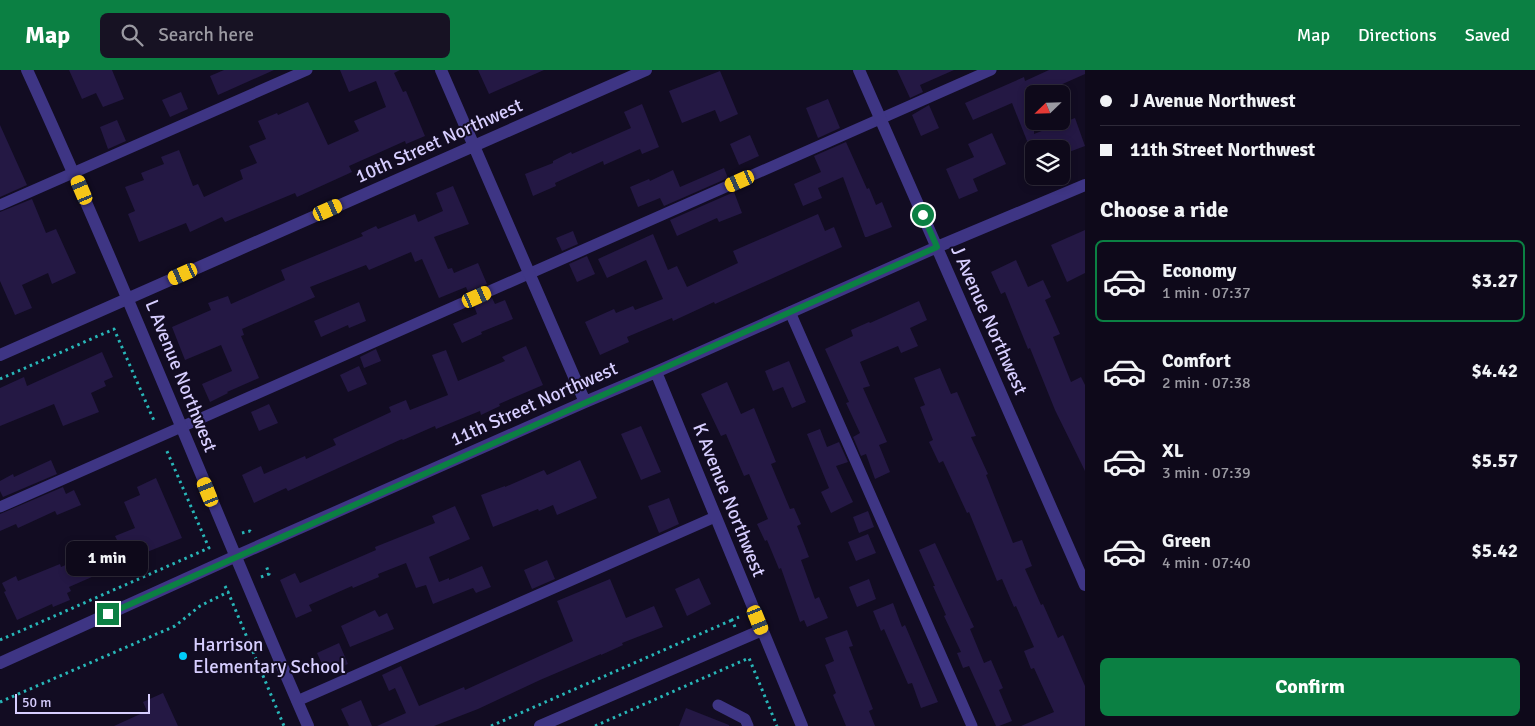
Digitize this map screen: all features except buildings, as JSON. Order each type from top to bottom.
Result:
[{"type":"street","name":"L Avenue Northwest","points":[[27,70],[74,172],[128,298],[234,557],[308,726]]},
{"type":"street","points":[[441,70],[585,402]]},
{"type":"street","name":"10th Street Northwest","points":[[0,355],[646,70]]},
{"type":"street","name":"J Avenue Northwest","points":[[859,70],[1085,585]]},
{"type":"street","name":"11th Street Northwest","points":[[0,663],[585,402],[937,247],[1085,185]]},
{"type":"street","name":"K Avenue Northwest","points":[[656,372],[802,726]]},
{"type":"street","points":[[540,726],[762,630]]},
{"type":"lane","points":[[0,205],[307,70]]},
{"type":"lane","points":[[0,507],[991,70]]},
{"type":"lane","points":[[790,312],[972,726]]},
{"type":"lane","points":[[297,701],[715,517]]},
{"type":"lane","points":[[718,705],[744,724]]},
{"type":"path","points":[[0,379],[114,329],[209,548],[0,640]]},
{"type":"path","points":[[261,577],[269,574],[266,565]]},
{"type":"path","points":[[225,586],[284,726]]},
{"type":"path","points":[[0,702],[175,626],[200,606],[234,590]]},
{"type":"path","points":[[491,726],[739,617]]},
{"type":"path","points":[[732,620],[736,628]]},
{"type":"path","points":[[746,652],[777,726]]},
{"type":"path","points":[[595,726],[756,655]]},
{"type":"place","name":"Harrison Elementary School","points":[[183,656]]},
{"type":"route","points":[[108,614],[937,247],[923,215]]}]
